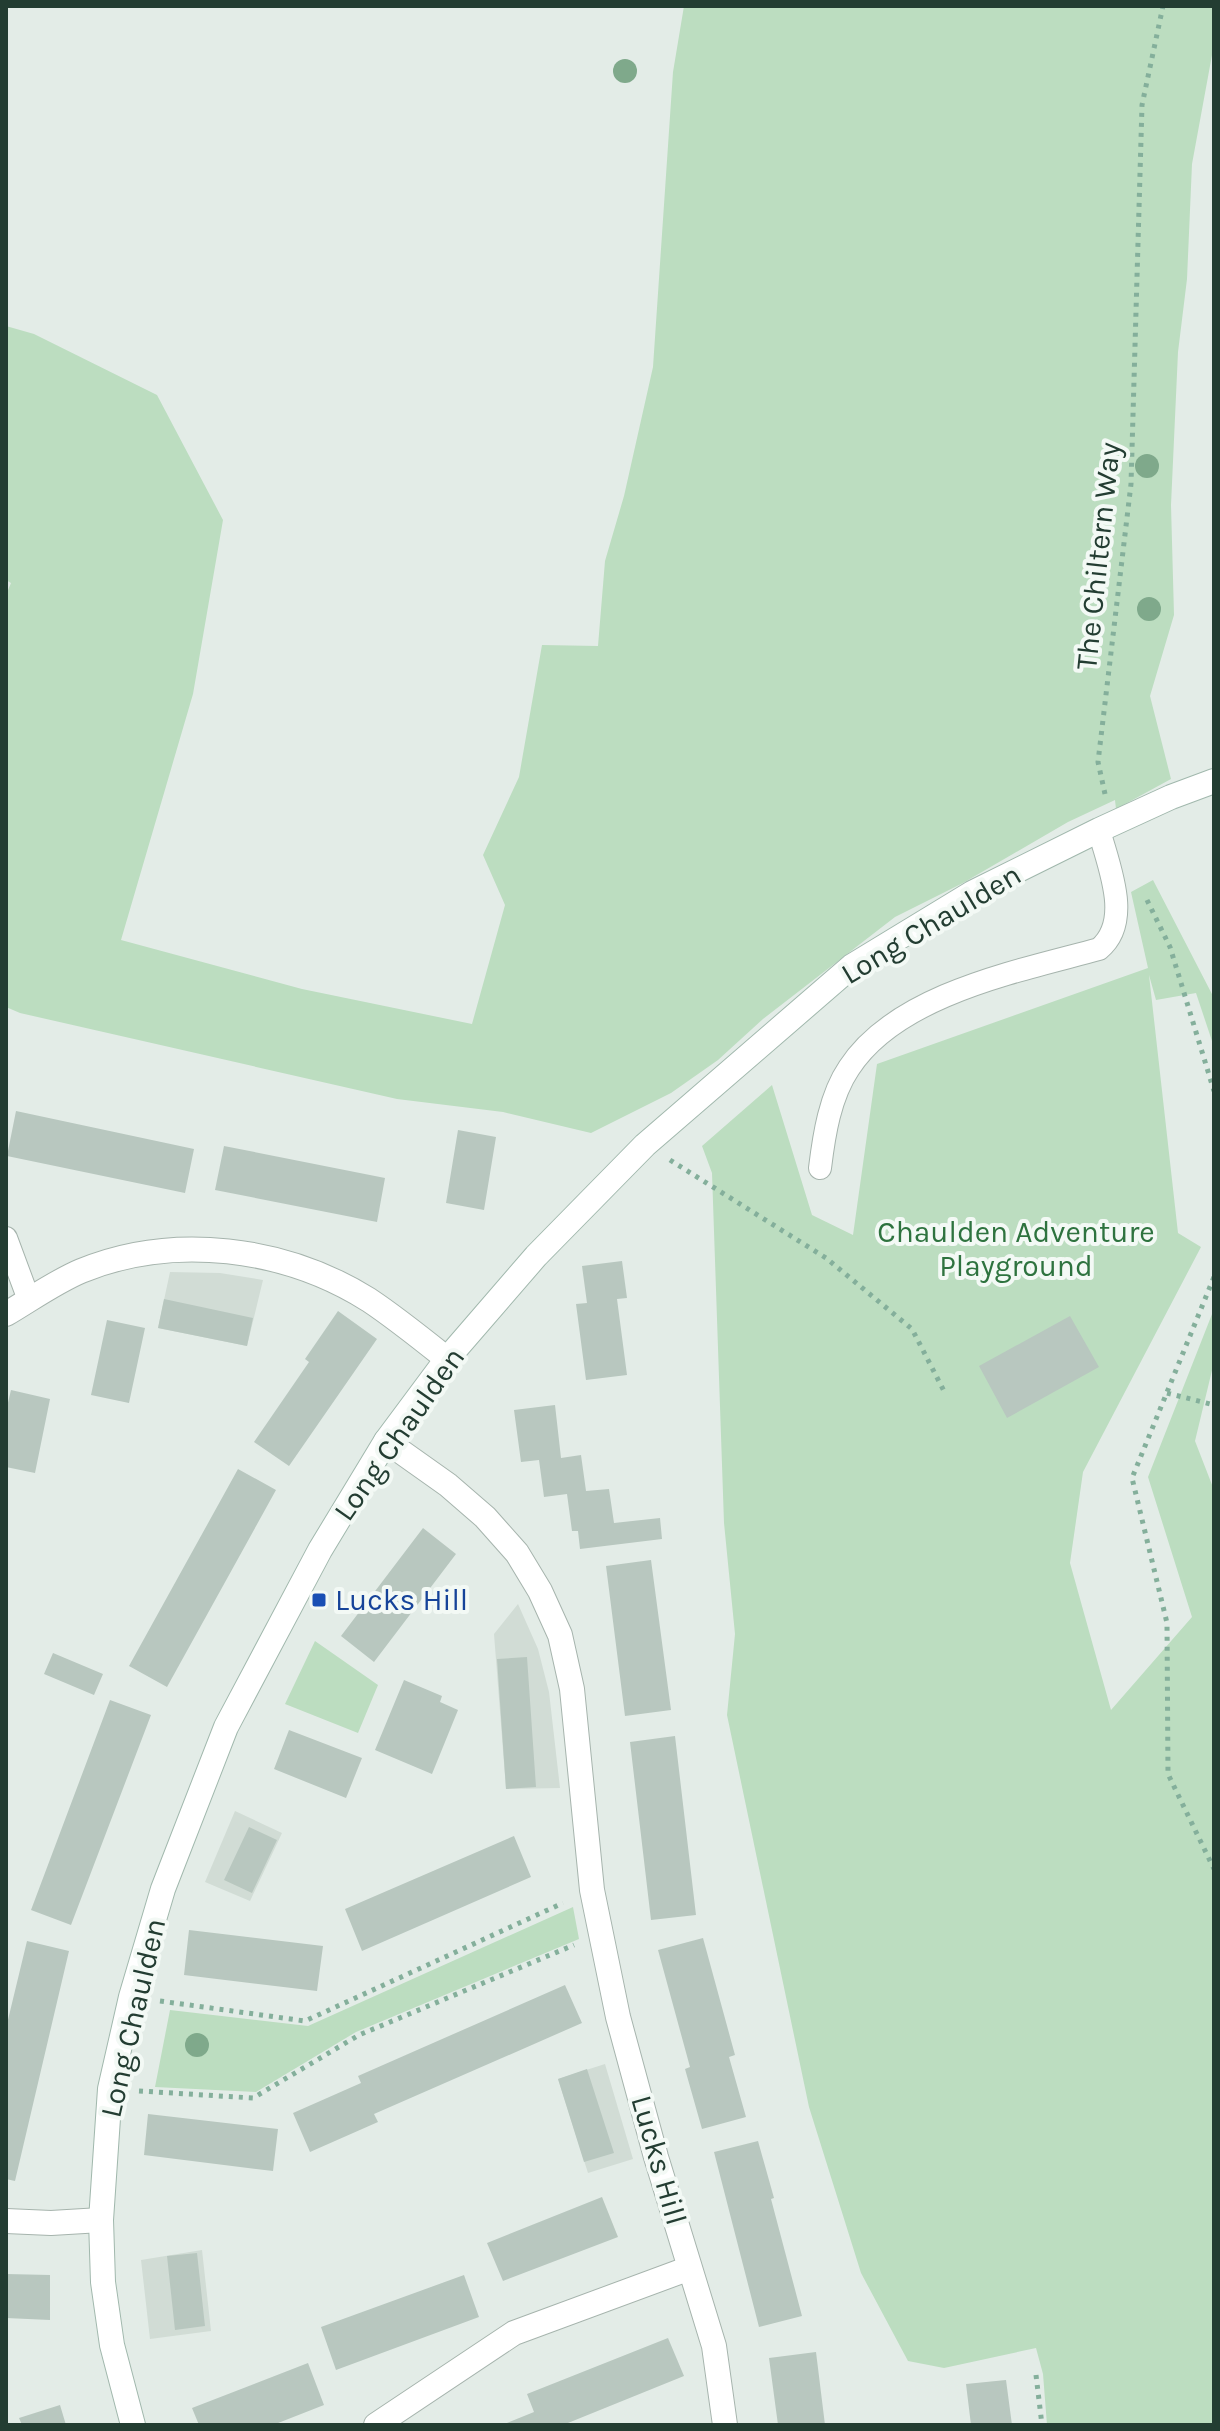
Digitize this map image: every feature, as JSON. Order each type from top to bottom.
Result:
[{"type":"street","name":"Long Chaulden","points":[[133,2425],[112,2345],[103,2282],[101,2220],[110,2089],[131,1997],[163,1889],[226,1727],[320,1550],[386,1441],[447,1359],[536,1256],[645,1145],[852,966],[972,893],[1105,827],[1214,781]]},
{"type":"street","points":[[6,1314],[80,1271],[138,1254],[206,1249],[266,1257],[321,1275],[369,1300],[447,1359]]},
{"type":"street","name":"Lucks Hill","points":[[386,1441],[448,1485],[485,1517],[517,1553],[540,1591],[560,1635],[572,1689],[592,1890],[618,2017],[714,2346],[725,2425]]},
{"type":"street","points":[[6,2221],[51,2223],[101,2220]]},
{"type":"street","points":[[376,2425],[514,2333],[690,2268]]},
{"type":"lane","points":[[820,1168],[837,1091],[864,1048],[887,1026],[973,983],[1099,949],[1107,942],[1112,934],[1117,898],[1105,827]]},
{"type":"lane","points":[[6,1238],[29,1300]]},
{"type":"path","name":"The Chiltern Way","points":[[1105,827],[1098,762],[1131,484],[1142,105],[1163,6]]},
{"type":"path","points":[[1143,893],[1170,947],[1214,1091]]},
{"type":"path","points":[[645,1145],[826,1258],[912,1329],[946,1395]]},
{"type":"path","points":[[1214,1277],[1132,1478],[1167,1623],[1168,1774],[1214,1869]]},
{"type":"path","points":[[1167,1393],[1214,1405]]},
{"type":"path","points":[[131,1997],[305,2021],[592,1890]]},
{"type":"path","points":[[110,2089],[253,2098],[359,2035],[601,1934]]},
{"type":"path","points":[[1036,2375],[1042,2425]]},
{"type":"shaded area","points":[[170,1272],[220,1273],[263,1280],[247,1346],[158,1328]]},
{"type":"shaded area","points":[[518,1604],[538,1649],[549,1692],[560,1788],[506,1789],[494,1634]]},
{"type":"shaded area","points":[[235,1811],[282,1833],[250,1901],[205,1882]]},
{"type":"shaded area","points":[[605,2064],[633,2159],[588,2173],[558,2079]]},
{"type":"shaded area","points":[[202,2250],[211,2331],[150,2339],[141,2260]]},
{"type":"green space","points":[[684,6],[1214,6],[1212,55],[1192,164],[1187,279],[1178,352],[1171,505],[1174,615],[1150,696],[1171,779],[1116,809],[1115,800],[1068,822],[963,883],[895,917],[763,1019],[718,1060],[671,1093],[591,1133],[503,1112],[397,1099],[20,1013],[6,1007],[6,595],[11,583],[6,580],[6,326],[34,334],[157,395],[223,520],[193,694],[121,940],[302,989],[472,1024],[505,905],[483,855],[519,777],[542,645],[598,646],[605,561],[624,496],[653,367],[673,72]]},
{"type":"green space","name":"Chaulden Adventure Playground","points":[[1153,880],[1214,998],[1214,1047],[1196,993],[1156,1000],[1149,975],[1178,1233],[1201,1247],[1083,1472],[1070,1563],[1111,1710],[1192,1617],[1148,1477],[1214,1309],[1214,1362],[1195,1441],[1214,1490],[1214,2425],[1047,2425],[1043,2374],[1036,2348],[944,2368],[908,2361],[861,2273],[809,2107],[727,1715],[735,1634],[724,1523],[712,1173],[702,1146],[772,1085],[812,1215],[853,1235],[877,1064],[1148,968],[1131,892]]},
{"type":"green space","points":[[315,1641],[378,1685],[358,1733],[285,1704]]},
{"type":"green space","points":[[573,1907],[579,1939],[356,2032],[256,2092],[155,2087],[170,2010],[308,2026]]},
{"type":"building","points":[[16,1111],[194,1149],[185,1193],[7,1156]]},
{"type":"building","points":[[458,1130],[496,1137],[484,1210],[446,1203]]},
{"type":"building","points":[[224,1146],[385,1178],[377,1222],[215,1190]]},
{"type":"building","points":[[622,1261],[627,1298],[617,1299],[627,1375],[586,1380],[576,1304],[587,1303],[582,1266]]},
{"type":"building","points":[[164,1299],[253,1318],[247,1346],[158,1328]]},
{"type":"building","points":[[338,1311],[377,1339],[289,1466],[254,1442],[309,1362],[305,1359]]},
{"type":"building","points":[[1070,1316],[1099,1367],[1007,1418],[979,1366]]},
{"type":"building","points":[[107,1320],[145,1328],[129,1403],[91,1395]]},
{"type":"building","points":[[11,1390],[50,1399],[35,1473],[6,1467],[6,1411]]},
{"type":"building","points":[[555,1405],[561,1458],[581,1455],[586,1491],[609,1489],[614,1523],[660,1518],[662,1539],[580,1549],[578,1531],[572,1531],[567,1494],[544,1497],[539,1460],[521,1462],[514,1410]]},
{"type":"building","points":[[238,1469],[276,1490],[167,1687],[129,1666]]},
{"type":"building","points":[[423,1528],[456,1554],[374,1662],[341,1636]]},
{"type":"building","points":[[651,1560],[671,1710],[625,1716],[606,1566]]},
{"type":"building","points":[[53,1653],[103,1674],[94,1695],[44,1674]]},
{"type":"building","points":[[527,1657],[536,1787],[506,1789],[497,1659]]},
{"type":"building","points":[[404,1680],[442,1696],[440,1702],[458,1710],[432,1774],[375,1750]]},
{"type":"building","points":[[110,1700],[151,1715],[71,1925],[31,1910]]},
{"type":"building","points":[[289,1730],[362,1758],[346,1798],[274,1769]]},
{"type":"building","points":[[675,1736],[696,1915],[651,1920],[630,1742]]},
{"type":"building","points":[[249,1827],[277,1840],[252,1893],[224,1880]]},
{"type":"building","points":[[514,1836],[531,1877],[362,1951],[345,1909]]},
{"type":"building","points":[[189,1930],[323,1946],[317,1991],[184,1975]]},
{"type":"building","points":[[703,1938],[735,2055],[729,2057],[746,2117],[702,2129],[685,2069],[690,2067],[658,1950]]},
{"type":"building","points":[[27,1941],[69,1951],[15,2181],[6,2179],[6,2028]]},
{"type":"building","points":[[565,1985],[582,2023],[374,2114],[378,2122],[310,2152],[293,2113],[361,2083],[358,2076]]},
{"type":"building","points":[[587,2069],[614,2153],[584,2162],[558,2079]]},
{"type":"building","points":[[148,2114],[278,2129],[273,2171],[144,2155]]},
{"type":"building","points":[[758,2141],[802,2316],[759,2327],[714,2152]]},
{"type":"building","points":[[602,2197],[618,2237],[503,2281],[487,2243]]},
{"type":"building","points":[[197,2253],[205,2326],[175,2330],[167,2256]]},
{"type":"building","points":[[6,2274],[50,2275],[50,2320],[6,2318]]},
{"type":"building","points":[[464,2275],[479,2317],[336,2370],[321,2327]]},
{"type":"building","points":[[668,2338],[684,2376],[563,2425],[502,2425],[534,2412],[527,2394]]},
{"type":"building","points":[[816,2352],[825,2425],[778,2425],[769,2358]]},
{"type":"building","points":[[308,2363],[324,2405],[273,2425],[199,2425],[192,2408]]},
{"type":"building","points":[[1006,2380],[1012,2425],[971,2425],[966,2384]]},
{"type":"building","points":[[60,2405],[66,2425],[22,2425],[19,2418]]},
{"type":"place","name":"Lucks Hill","points":[[319,1600]]}]
